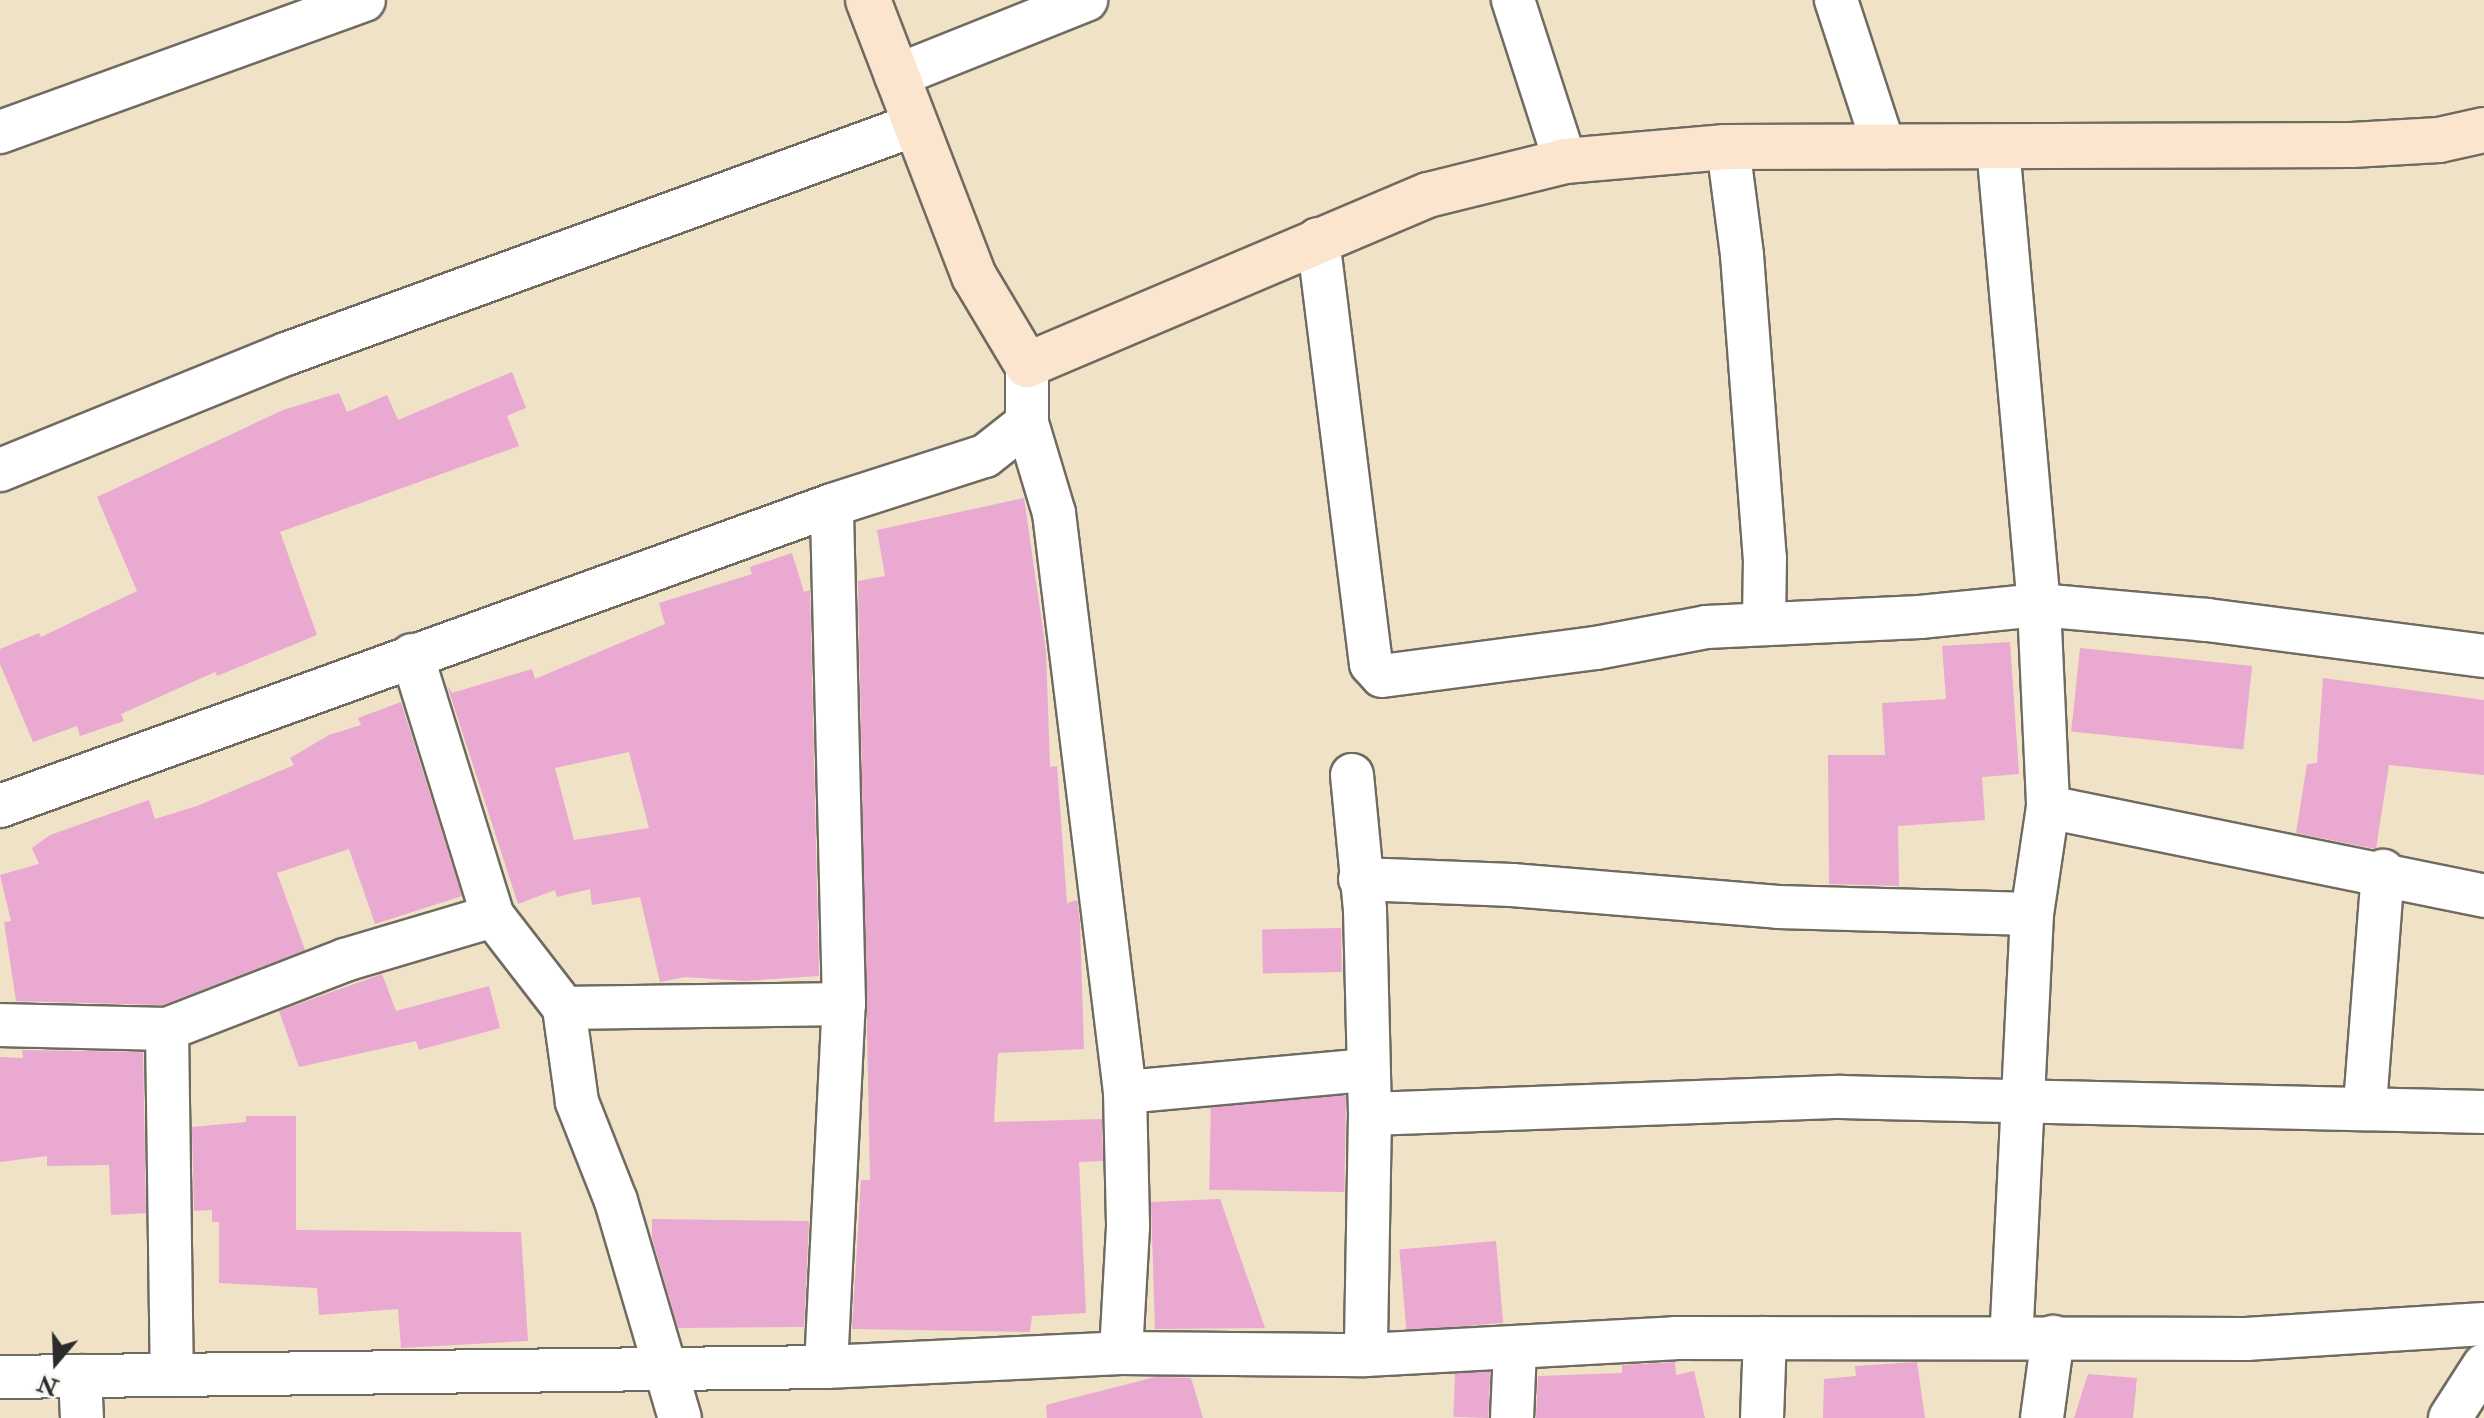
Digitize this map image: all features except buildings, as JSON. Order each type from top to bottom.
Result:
[{"type":"main road","points":[[868,0],[974,276],[1027,365],[1318,239],[1428,195],[1565,161],[1728,147],[2352,145],[2439,140],[2484,130]]},
{"type":"street","points":[[0,132],[364,0]]},
{"type":"street","points":[[896,76],[1086,0]]},
{"type":"street","points":[[1513,0],[1565,161]]},
{"type":"street","points":[[1836,0],[1884,147]]},
{"type":"street","points":[[0,470],[286,354],[914,125]]},
{"type":"street","points":[[1728,147],[1742,255],[1765,558],[1764,623]]},
{"type":"street","points":[[1998,147],[2039,605],[2048,807],[2032,914],[2011,1336]]},
{"type":"street","points":[[1318,239],[1344,466],[1376,672],[1390,676],[1596,648],[1706,627],[1920,617],[2039,605],[2207,620],[2484,656]]},
{"type":"street","points":[[1027,365],[1027,423],[1054,513],[1125,1092],[1128,1227],[1121,1353]]},
{"type":"street","points":[[0,806],[832,505],[985,456],[1027,423]]},
{"type":"street","points":[[826,1367],[844,1004],[832,505]]},
{"type":"street","points":[[412,655],[493,916],[564,1008],[577,1102],[616,1201],[680,1418]]},
{"type":"street","points":[[1352,775],[1360,879],[1370,1114],[1366,1355]]},
{"type":"street","points":[[2048,807],[2383,871],[2484,896]]},
{"type":"street","points":[[2365,1105],[2383,871]]},
{"type":"street","points":[[1360,879],[1512,885],[1778,907],[2032,914]]},
{"type":"street","points":[[0,1025],[167,1029],[345,960],[493,916]]},
{"type":"street","points":[[564,1008],[844,1004]]},
{"type":"street","points":[[167,1029],[172,1375]]},
{"type":"street","points":[[1125,1092],[1366,1070]]},
{"type":"street","points":[[1370,1114],[1702,1098],[2365,1105],[2484,1112]]},
{"type":"street","points":[[0,1377],[826,1367],[1121,1353],[1366,1355],[1515,1350],[1675,1338],[2011,1336],[2246,1339],[2484,1324]]},
{"type":"street","points":[[2042,1418],[2053,1337]]},
{"type":"street","points":[[1762,1418],[1765,1338]]},
{"type":"street","points":[[1512,1418],[1515,1350]]},
{"type":"street","points":[[2450,1418],[2484,1365]]},
{"type":"street","points":[[80,1376],[82,1418]]}]
